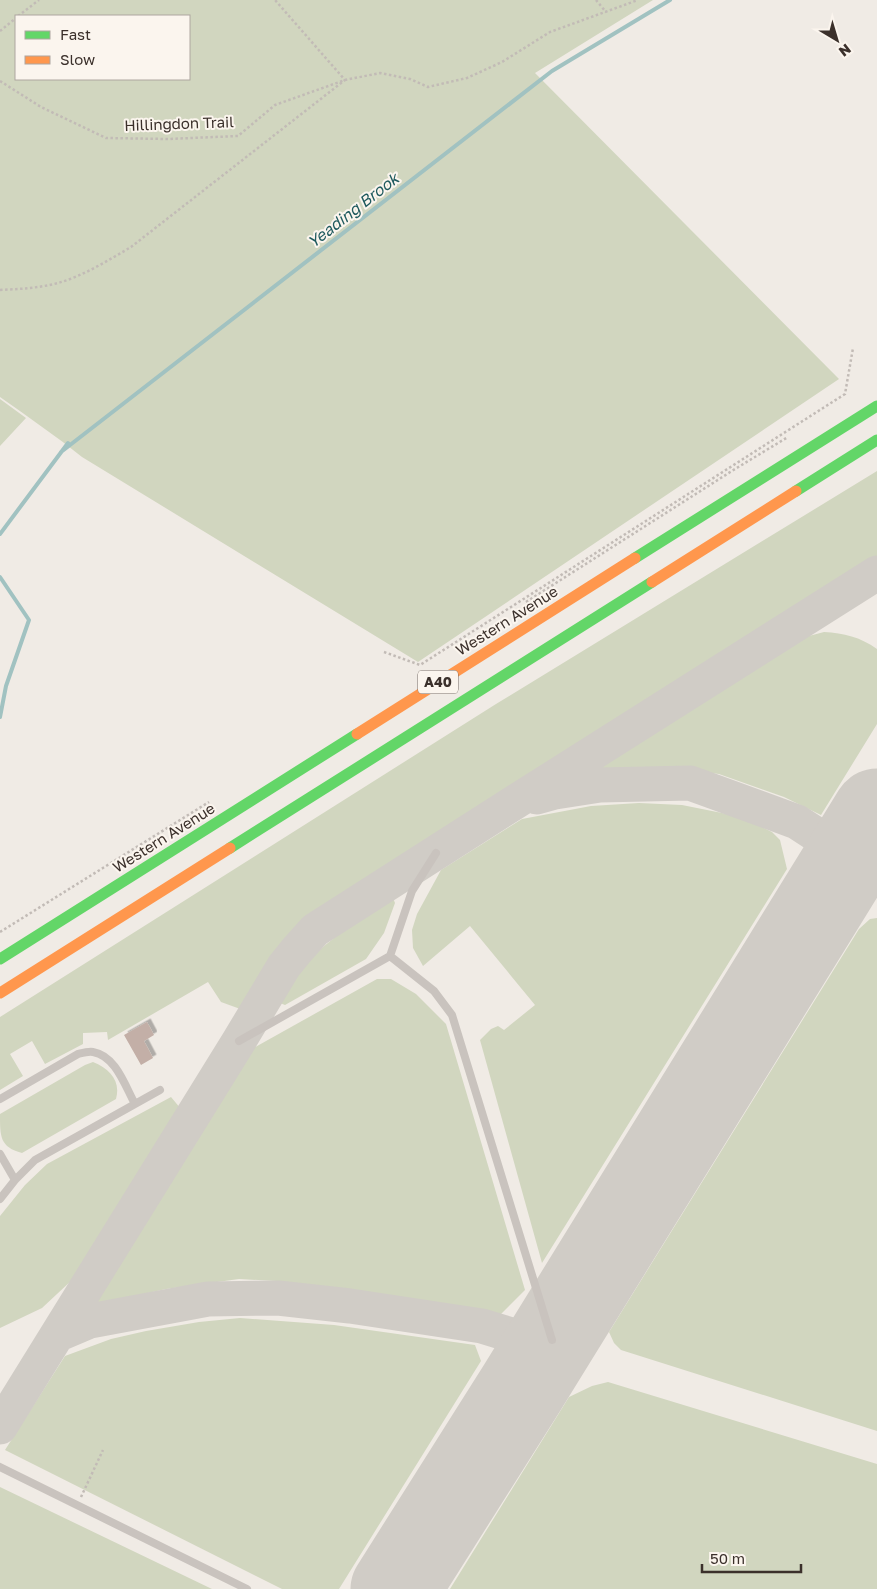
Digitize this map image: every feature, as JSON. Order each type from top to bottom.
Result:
[{"type":"highway","name":"Western Avenue","points":[[0,959],[877,406]]},
{"type":"highway","name":"A40","points":[[0,993],[877,440]]},
{"type":"lane","points":[[239,1041],[390,956],[412,891],[436,853]]},
{"type":"lane","points":[[390,956],[434,991],[452,1014],[552,1340]]},
{"type":"lane","points":[[0,1099],[78,1054],[92,1051],[104,1056],[114,1064],[135,1104]]},
{"type":"lane","points":[[0,1199],[15,1180],[35,1160],[160,1090]]},
{"type":"lane","points":[[0,1154],[15,1180]]},
{"type":"lane","points":[[0,1467],[247,1589]]},
{"type":"path","points":[[20,15],[39,0]]},
{"type":"path","points":[[0,290],[30,288],[59,283],[102,264],[131,247],[345,80],[275,0]]},
{"type":"path","points":[[596,0],[606,12]]},
{"type":"path","name":"Hillingdon Trail","points":[[0,81],[41,107],[106,138],[168,139],[238,136],[275,105],[345,80],[380,73],[410,79],[428,87],[467,78],[502,62],[550,32],[638,0]]},
{"type":"path","points":[[0,31],[15,19]]},
{"type":"path","points":[[384,652],[420,666],[845,394],[853,348]]},
{"type":"path","points":[[508,614],[793,434]]},
{"type":"path","points":[[432,662],[474,636]]},
{"type":"path","points":[[0,932],[212,800]]},
{"type":"path","points":[[77,1505],[103,1450]]},
{"type":"green space","points":[[0,0],[653,0],[535,73],[839,379],[418,662],[82,457],[0,397]]},
{"type":"green space","points":[[0,399],[26,418],[0,446]]},
{"type":"green space","points":[[877,471],[877,557],[316,914],[295,930],[277,954],[243,1010],[221,1002],[208,982],[108,1040],[107,1032],[83,1033],[83,1044],[45,1064],[32,1041],[10,1054],[23,1076],[0,1090],[0,1017],[496,704]]},
{"type":"green space","points":[[824,632],[852,636],[877,649],[877,724],[821,815],[784,797],[719,774],[687,770],[597,772],[597,769],[792,644],[809,636]]},
{"type":"green space","points":[[639,803],[682,805],[742,817],[772,832],[780,840],[787,869],[542,1263],[480,1040],[491,1029],[498,1026],[504,1030],[535,1005],[470,926],[423,966],[413,948],[412,930],[417,914],[441,870],[522,819],[591,806]]},
{"type":"green space","points":[[393,898],[395,903],[384,933],[366,959],[285,1005],[280,1003],[298,973],[315,954],[347,928]]},
{"type":"green space","points":[[877,918],[877,1431],[621,1350],[614,1343],[609,1332],[859,929],[870,919]]},
{"type":"green space","points":[[377,979],[391,979],[416,994],[446,1024],[525,1290],[498,1317],[276,1281],[239,1279],[166,1289],[94,1305],[250,1050]]},
{"type":"green space","points":[[93,1062],[113,1076],[117,1087],[116,1099],[22,1153],[9,1148],[5,1144],[0,1129],[0,1114]]},
{"type":"green space","points":[[171,1097],[181,1109],[72,1280],[42,1308],[0,1328],[0,1216],[25,1185],[47,1164]]},
{"type":"green space","points":[[240,1318],[334,1325],[475,1345],[481,1361],[339,1589],[282,1589],[5,1450],[65,1356],[111,1339],[146,1331],[199,1322]]},
{"type":"green space","points":[[608,1382],[877,1464],[877,1589],[450,1589],[569,1397],[592,1386]]},
{"type":"green space","points":[[0,1487],[212,1589],[0,1589]]},
{"type":"building","points":[[147,1022],[154,1035],[144,1041],[153,1058],[141,1065],[124,1035]]},
{"type":"waterway","name":"Yeading Brook","points":[[61,452],[552,71],[670,0]]},
{"type":"waterway","name":"Yeading Brook","points":[[0,534],[68,443]]},
{"type":"waterway","name":"Yeading Brook","points":[[0,577],[29,620],[6,686],[0,717]]},
{"type":"taxiway","points":[[0,1427],[284,966],[315,930],[877,573]]},
{"type":"taxiway","points":[[537,797],[555,792],[600,785],[690,783],[797,822],[823,839],[832,854],[833,867],[825,897]]},
{"type":"taxiway","points":[[57,1335],[90,1321],[208,1299],[278,1298],[350,1306],[482,1326],[508,1334],[521,1347],[524,1358],[526,1370],[522,1388]]},
{"type":"runway","points":[[395,1589],[522,1388],[877,813]]},
{"type":"traffic: fast","points":[[635,558],[877,406]]},
{"type":"traffic: fast","points":[[796,491],[877,440]]},
{"type":"traffic: fast","points":[[230,848],[652,582]]},
{"type":"traffic: fast","points":[[0,959],[357,734]]},
{"type":"traffic: slow","points":[[652,582],[796,491]]},
{"type":"traffic: slow","points":[[357,734],[635,558]]},
{"type":"traffic: slow","points":[[0,993],[230,848]]}]
